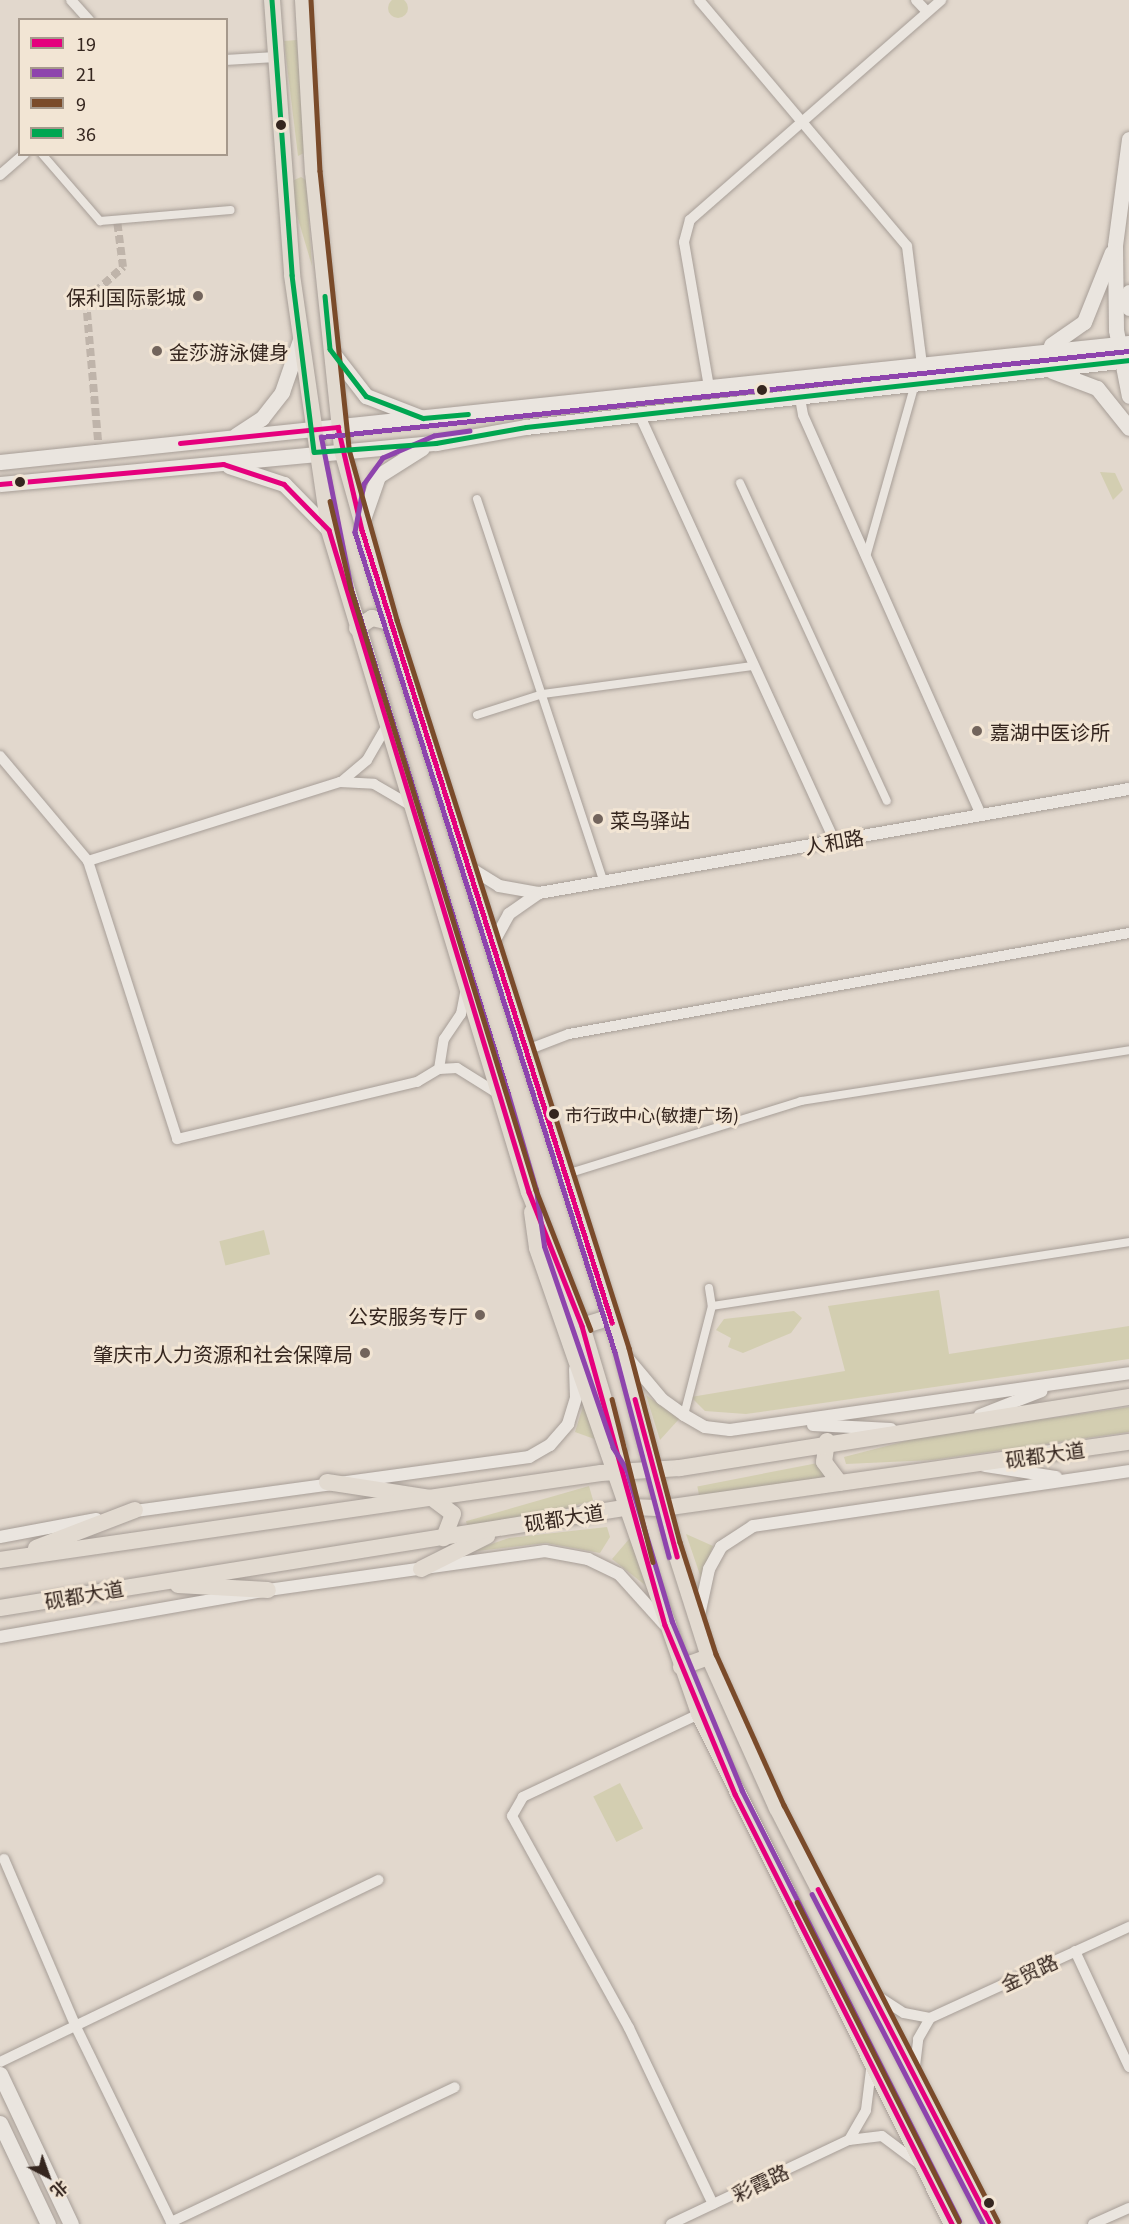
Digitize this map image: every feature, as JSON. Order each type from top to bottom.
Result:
[{"type":"main road","points":[[272,0],[300,340],[314,452],[329,530],[410,805],[467,983],[529,1192],[582,1326],[620,1449],[619,1471]]},
{"type":"main road","points":[[303,0],[313,155],[330,349],[342,450],[362,530],[390,622],[471,869],[611,1317],[664,1508],[709,1657],[777,1808],[991,2224]]},
{"type":"main road","points":[[1129,139],[1122,247],[1123,343],[1129,396]]},
{"type":"main road","points":[[284,154],[299,163],[313,155]]},
{"type":"main road","points":[[1036,350],[1064,340],[1084,322],[1122,247]]},
{"type":"main road","points":[[1129,292],[1129,308]]},
{"type":"main road","points":[[233,437],[262,418],[282,392],[300,340]]},
{"type":"main road","points":[[0,462],[488,412],[922,365],[1036,350],[1123,343]]},
{"type":"main road","points":[[330,349],[366,396],[423,418]]},
{"type":"main road","points":[[1003,355],[1005,374]]},
{"type":"main road","points":[[0,484],[223,464],[314,452],[436,443],[640,416],[1124,360]]},
{"type":"main road","points":[[1043,369],[1097,388],[1129,428]]},
{"type":"main road","points":[[488,412],[490,435]]},
{"type":"main road","points":[[362,530],[363,510],[378,476],[399,458],[436,443]]},
{"type":"main road","points":[[223,464],[284,484],[329,530]]},
{"type":"main road","points":[[357,628],[372,618],[390,622]]},
{"type":"main road","points":[[529,1192],[537,1248],[574,1358],[619,1471],[665,1626],[699,1714],[871,2070],[952,2224]]},
{"type":"main road","points":[[582,1326],[611,1317]]},
{"type":"main road","name":"砚都大道","points":[[3,1559],[619,1471],[654,1472],[827,1441],[1129,1397]]},
{"type":"main road","points":[[827,1441],[824,1462],[840,1483]]},
{"type":"main road","name":"砚都大道","points":[[0,1608],[144,1583],[444,1538],[630,1507],[664,1508],[1129,1442]]},
{"type":"main road","points":[[327,1482],[432,1498],[453,1514],[454,1524],[444,1538]]},
{"type":"main road","points":[[3,1559],[135,1510]]},
{"type":"main road","points":[[421,1569],[507,1526]]},
{"type":"main road","points":[[144,1583],[268,1590]]},
{"type":"main road","points":[[681,1667],[709,1657]]},
{"type":"main road","points":[[0,2074],[68,2218],[47,2223],[2,2130]]},
{"type":"street","points":[[71,0],[87,18]]},
{"type":"street","points":[[699,0],[907,246],[922,365]]},
{"type":"street","points":[[916,0],[927,12]]},
{"type":"street","points":[[709,387],[684,242],[690,220],[941,0]]},
{"type":"street","points":[[228,60],[275,57]]},
{"type":"street","points":[[0,175],[22,156]]},
{"type":"street","points":[[44,156],[99,221],[231,210]]},
{"type":"street","points":[[866,557],[915,384]]},
{"type":"street","points":[[800,398],[802,415],[981,815]]},
{"type":"street","points":[[640,416],[835,841]]},
{"type":"street","points":[[740,483],[887,801]]},
{"type":"street","points":[[477,499],[604,882]]},
{"type":"street","points":[[477,715],[543,694],[753,666]]},
{"type":"street","points":[[340,782],[367,760],[387,726]]},
{"type":"street","points":[[0,756],[88,861],[177,1139],[417,1082],[439,1069],[456,1068],[501,1096]]},
{"type":"street","points":[[88,861],[340,782],[374,784],[410,805]]},
{"type":"street","name":"人和路","points":[[539,893],[1129,789]]},
{"type":"street","points":[[471,869],[499,886],[539,893]]},
{"type":"street","points":[[493,943],[509,914],[539,893]]},
{"type":"street","points":[[527,1050],[569,1034],[1129,933]]},
{"type":"street","points":[[439,1069],[444,1039],[460,1014],[467,983]]},
{"type":"street","points":[[567,1174],[801,1101],[1129,1050]]},
{"type":"street","points":[[712,1306],[1129,1242]]},
{"type":"street","points":[[684,1415],[712,1306],[709,1288]]},
{"type":"street","points":[[621,1350],[662,1399],[705,1427],[730,1430],[788,1424],[1129,1373]]},
{"type":"street","points":[[0,1537],[135,1510],[538,1454],[559,1435],[573,1413],[574,1358]]},
{"type":"street","points":[[968,1420],[1063,1382]]},
{"type":"street","points":[[788,1424],[904,1430]]},
{"type":"street","points":[[972,1464],[1070,1479]]},
{"type":"street","name":"砚都大道","points":[[698,1620],[709,1569],[721,1547],[753,1526],[1129,1470]]},
{"type":"street","points":[[0,1637],[268,1590],[545,1551],[567,1553],[619,1574],[665,1626]]},
{"type":"street","points":[[699,1714],[522,1797],[512,1816],[629,2028],[713,2204]]},
{"type":"street","points":[[4,1859],[76,2027],[171,2223],[455,2086]]},
{"type":"street","points":[[0,2062],[380,1880]]},
{"type":"street","name":"金贸路","points":[[930,2018],[1129,1927]]},
{"type":"street","points":[[1075,1951],[1129,2067]]},
{"type":"street","points":[[871,1992],[904,2013],[930,2018],[918,2039],[914,2075]]},
{"type":"street","points":[[849,2140],[866,2110],[871,2070]]},
{"type":"street","name":"彩霞路","points":[[671,2224],[849,2140],[882,2136],[924,2169]]},
{"type":"street","points":[[1093,2224],[1129,2208]]},
{"type":"shaded area","points":[[394,-1],[402,-1],[407,4],[407,12],[402,17],[394,17],[389,12],[389,4]]},
{"type":"shaded area","points":[[297,40],[304,153],[298,156],[284,41]]},
{"type":"shaded area","points":[[301,177],[306,180],[312,266],[294,205],[292,181]]},
{"type":"shaded area","points":[[1100,472],[1115,473],[1123,490],[1113,500]]},
{"type":"shaded area","points":[[264,1230],[270,1254],[225,1265],[219,1241]]},
{"type":"shaded area","points":[[939,1290],[949,1354],[1129,1326],[1129,1359],[746,1414],[705,1411],[691,1397],[845,1371],[828,1306]]},
{"type":"shaded area","points":[[794,1311],[802,1318],[791,1333],[743,1353],[728,1347],[731,1338],[716,1330],[724,1319]]},
{"type":"shaded area","points":[[646,1395],[679,1419],[660,1440]]},
{"type":"shaded area","points":[[586,1397],[600,1441],[575,1432]]},
{"type":"shaded area","points":[[1129,1407],[1129,1432],[933,1460],[846,1464],[844,1457],[925,1436]]},
{"type":"shaded area","points":[[823,1462],[826,1477],[700,1501],[697,1486]]},
{"type":"shaded area","points":[[589,1486],[593,1500],[470,1536],[466,1521]]},
{"type":"shaded area","points":[[607,1527],[610,1537],[600,1553],[546,1543],[468,1552],[509,1538]]},
{"type":"shaded area","points":[[686,1534],[713,1546],[701,1578]]},
{"type":"shaded area","points":[[630,1538],[645,1585],[612,1559]]},
{"type":"shaded area","points":[[620,1783],[643,1828],[616,1842],[593,1797]]},
{"type":"tunnel","points":[[99,452],[86,300],[123,267],[117,220]]},
{"type":"transit line","name":"36","points":[[272,0],[292,275],[314,452],[436,443],[526,427],[1129,360]]},
{"type":"transit line","name":"9","points":[[311,0],[320,171],[349,449],[397,620],[629,1348],[680,1542],[716,1654],[784,1805],[998,2221]]},
{"type":"transit line","name":"36","points":[[325,296],[330,349],[366,396],[423,418],[468,414]]},
{"type":"transit line","name":"21","points":[[959,2221],[742,1791],[672,1622],[626,1469],[613,1448],[544,1246],[536,1190],[508,1094],[351,589],[321,437],[1129,351]]},
{"type":"transit line","name":"19","points":[[338,427],[362,530],[612,1322]]},
{"type":"transit line","name":"19","points":[[180,443],[338,427]]},
{"type":"transit line","name":"21","points":[[470,431],[434,436],[383,458],[364,484],[355,532],[615,1352],[669,1557]]},
{"type":"transit line","name":"19","points":[[0,484],[223,464],[284,484],[329,530],[529,1192],[582,1326],[665,1625],[735,1794],[952,2224]]},
{"type":"transit line","name":"9","points":[[330,501],[351,589],[536,1190],[591,1330]]},
{"type":"transit line","name":"9","points":[[612,1399],[653,1562]]},
{"type":"transit line","name":"19","points":[[635,1399],[677,1556]]},
{"type":"transit line","name":"19","points":[[818,1889],[991,2224]]},
{"type":"transit line","name":"21","points":[[812,1894],[983,2224]]},
{"type":"transit line","name":"9","points":[[797,1902],[959,2221]]},
{"type":"place","name":"保利国际影城","points":[[198,296]]},
{"type":"place","name":"金莎游泳健身","points":[[157,351]]},
{"type":"place","name":"嘉湖中医诊所","points":[[977,731]]},
{"type":"place","name":"菜鸟驿站","points":[[598,819]]},
{"type":"place","name":"市行政中心(敏捷广场)","points":[[554,1114]]},
{"type":"place","name":"公安服务专厅","points":[[480,1315]]},
{"type":"place","name":"肇庆市人力资源和社会保障局","points":[[365,1353]]}]
